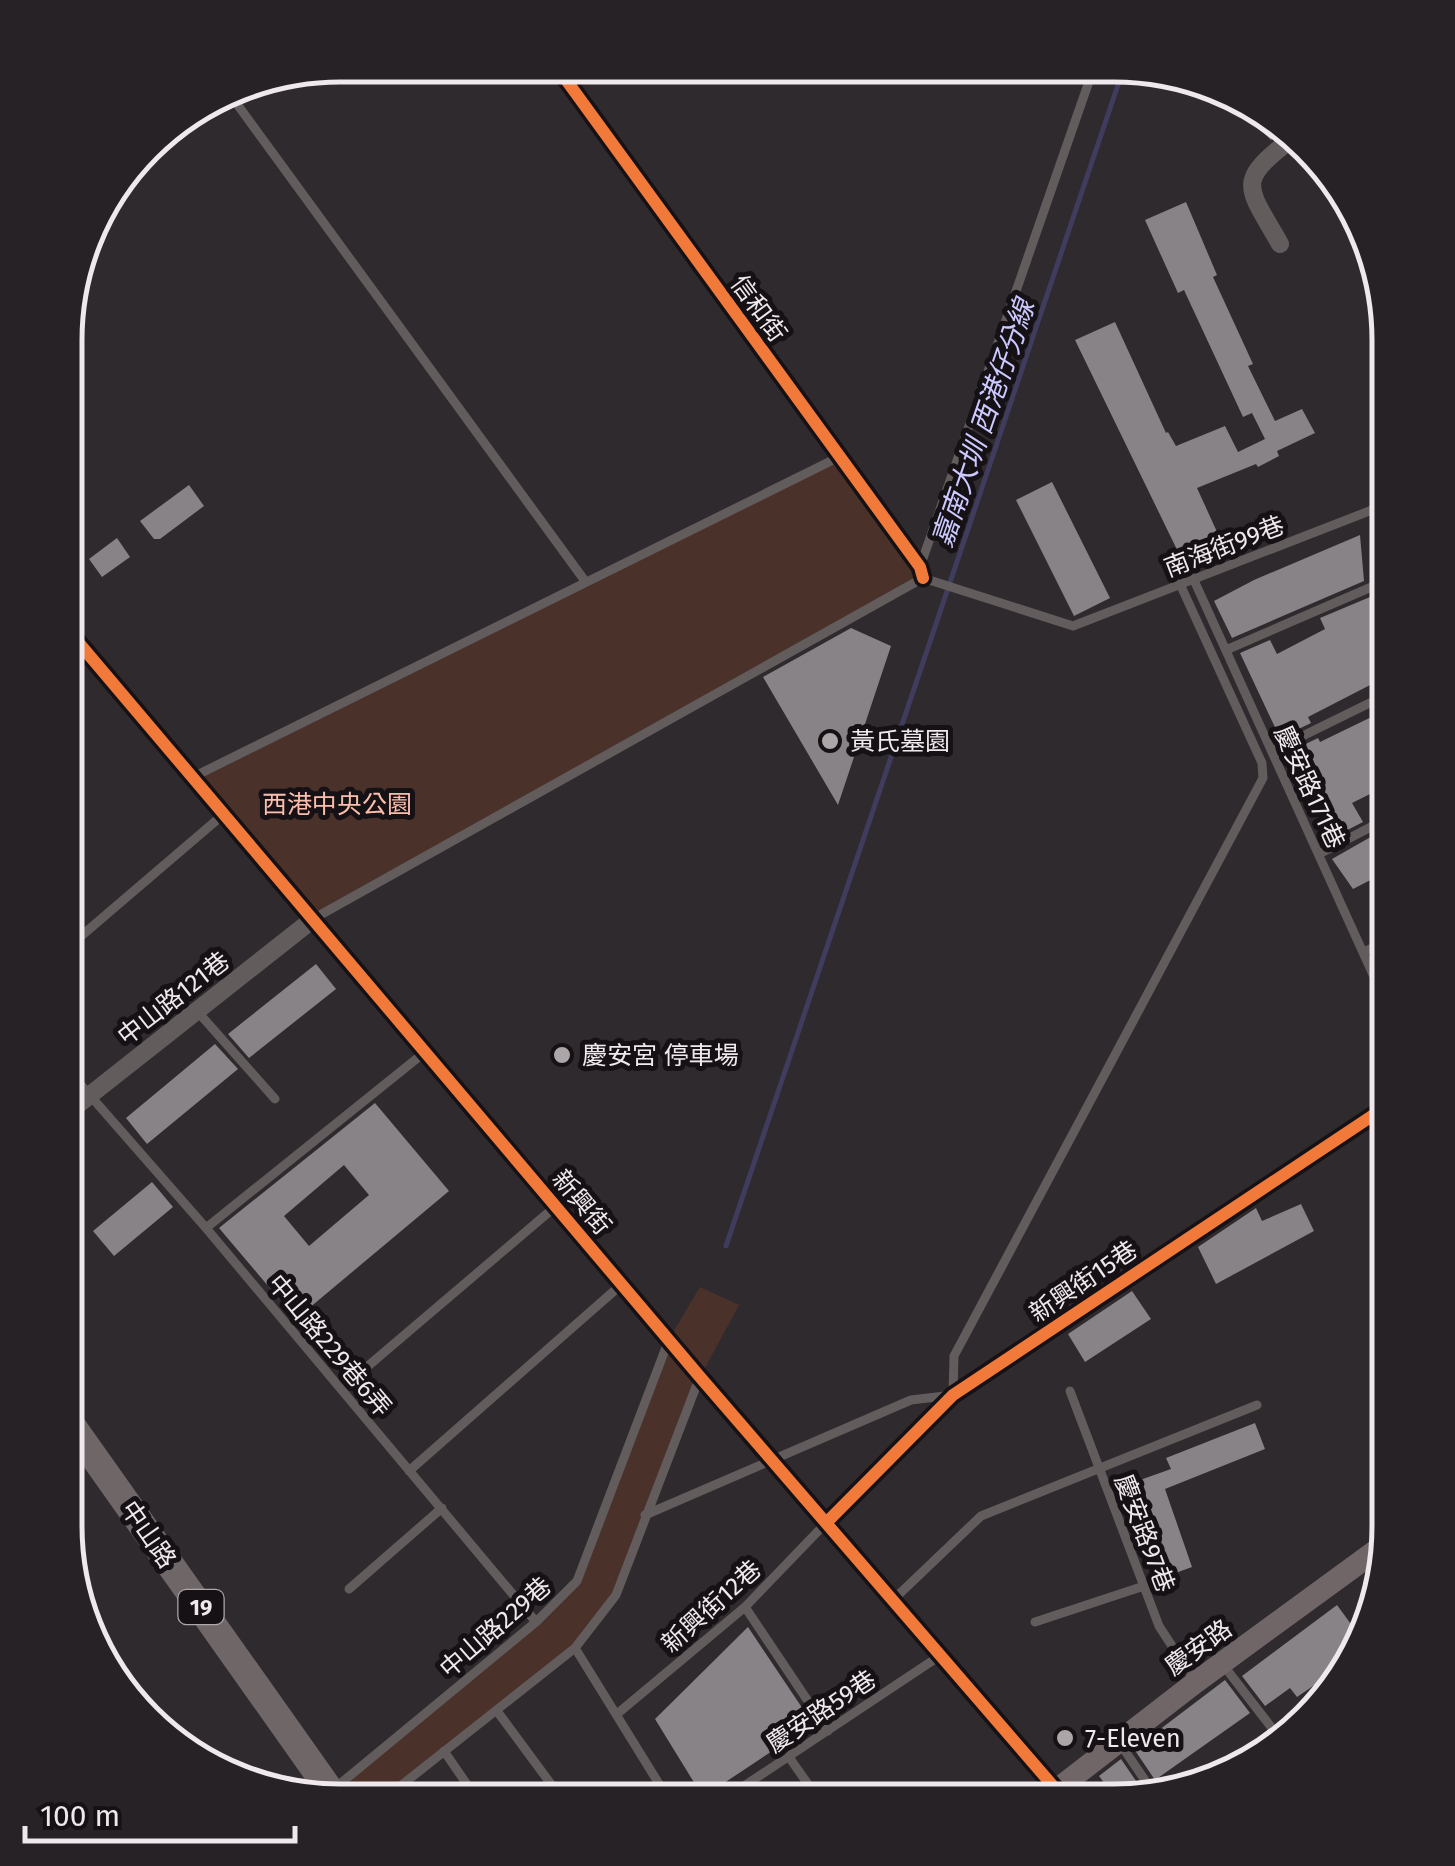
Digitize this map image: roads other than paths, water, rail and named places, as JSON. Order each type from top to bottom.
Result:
[{"type":"main road","name":"中山路","points":[[82,1440],[321,1783]]},
{"type":"main road","name":"慶安路","points":[[1071,1783],[1196,1682],[1371,1555]]},
{"type":"street","name":"信和街","points":[[568,82],[921,572]]},
{"type":"street","points":[[1280,244],[1254,199],[1251,178],[1260,162],[1283,145]]},
{"type":"street","name":"新興街","points":[[82,646],[700,1377],[941,1655],[1044,1783]]},
{"type":"street","name":"中山路121巷","points":[[82,1102],[312,920]]},
{"type":"street","name":"新興街15巷","points":[[827,1522],[953,1395],[1372,1115]]},
{"type":"lane","points":[[312,920],[921,572],[1089,82]]},
{"type":"lane","points":[[237,104],[586,581]]},
{"type":"lane","points":[[193,777],[839,458]]},
{"type":"lane","name":"南海街99巷","points":[[921,572],[966,592],[1073,626],[1372,510]]},
{"type":"lane","name":"慶安路171巷","points":[[1193,578],[1372,970]]},
{"type":"lane","points":[[645,1515],[911,1400],[953,1395],[954,1356],[1262,778],[1262,762],[1180,584]]},
{"type":"lane","points":[[1226,650],[1372,587]]},
{"type":"lane","points":[[1272,751],[1372,702]]},
{"type":"lane","points":[[82,935],[224,813]]},
{"type":"lane","points":[[1319,854],[1372,826]]},
{"type":"lane","points":[[1364,952],[1372,948]]},
{"type":"lane","points":[[197,1011],[275,1100]]},
{"type":"lane","points":[[206,1228],[425,1052]]},
{"type":"lane","name":"中山路229巷6弄","points":[[82,1087],[206,1228],[536,1622]]},
{"type":"lane","points":[[341,1389],[556,1206]]},
{"type":"lane","points":[[409,1470],[622,1284]]},
{"type":"lane","name":"中山路229巷","points":[[345,1783],[536,1622],[576,1581],[669,1339]]},
{"type":"lane","points":[[404,1783],[575,1648],[616,1595],[700,1377]]},
{"type":"lane","name":"慶安路97巷","points":[[1070,1391],[1159,1626],[1196,1682]]},
{"type":"lane","points":[[893,1600],[981,1516],[1257,1405]]},
{"type":"lane","points":[[349,1589],[442,1508]]},
{"type":"lane","name":"新興街12巷","points":[[618,1714],[745,1607],[827,1522]]},
{"type":"lane","points":[[1036,1622],[1144,1586]]},
{"type":"lane","points":[[745,1607],[828,1731]]},
{"type":"lane","points":[[575,1648],[659,1783]]},
{"type":"lane","name":"慶安路59巷","points":[[749,1783],[941,1655]]},
{"type":"lane","points":[[1223,1663],[1273,1729]]},
{"type":"lane","points":[[496,1711],[549,1783]]},
{"type":"lane","points":[[1118,1742],[1146,1781]]},
{"type":"lane","points":[[444,1751],[466,1783]]},
{"type":"lane","points":[[789,1757],[807,1783]]},
{"type":"waterway","name":"嘉南大圳 西港仔分線","points":[[726,1246],[1119,82]]},
{"type":"place","name":"黃氏墓園","points":[[830,741]]},
{"type":"place","name":"慶安宮 停車場","points":[[562,1055]]},
{"type":"place","name":"7-Eleven","points":[[1065,1738]]},
{"type":"park label","name":"西港中央公園","points":[[337,804]]}]
